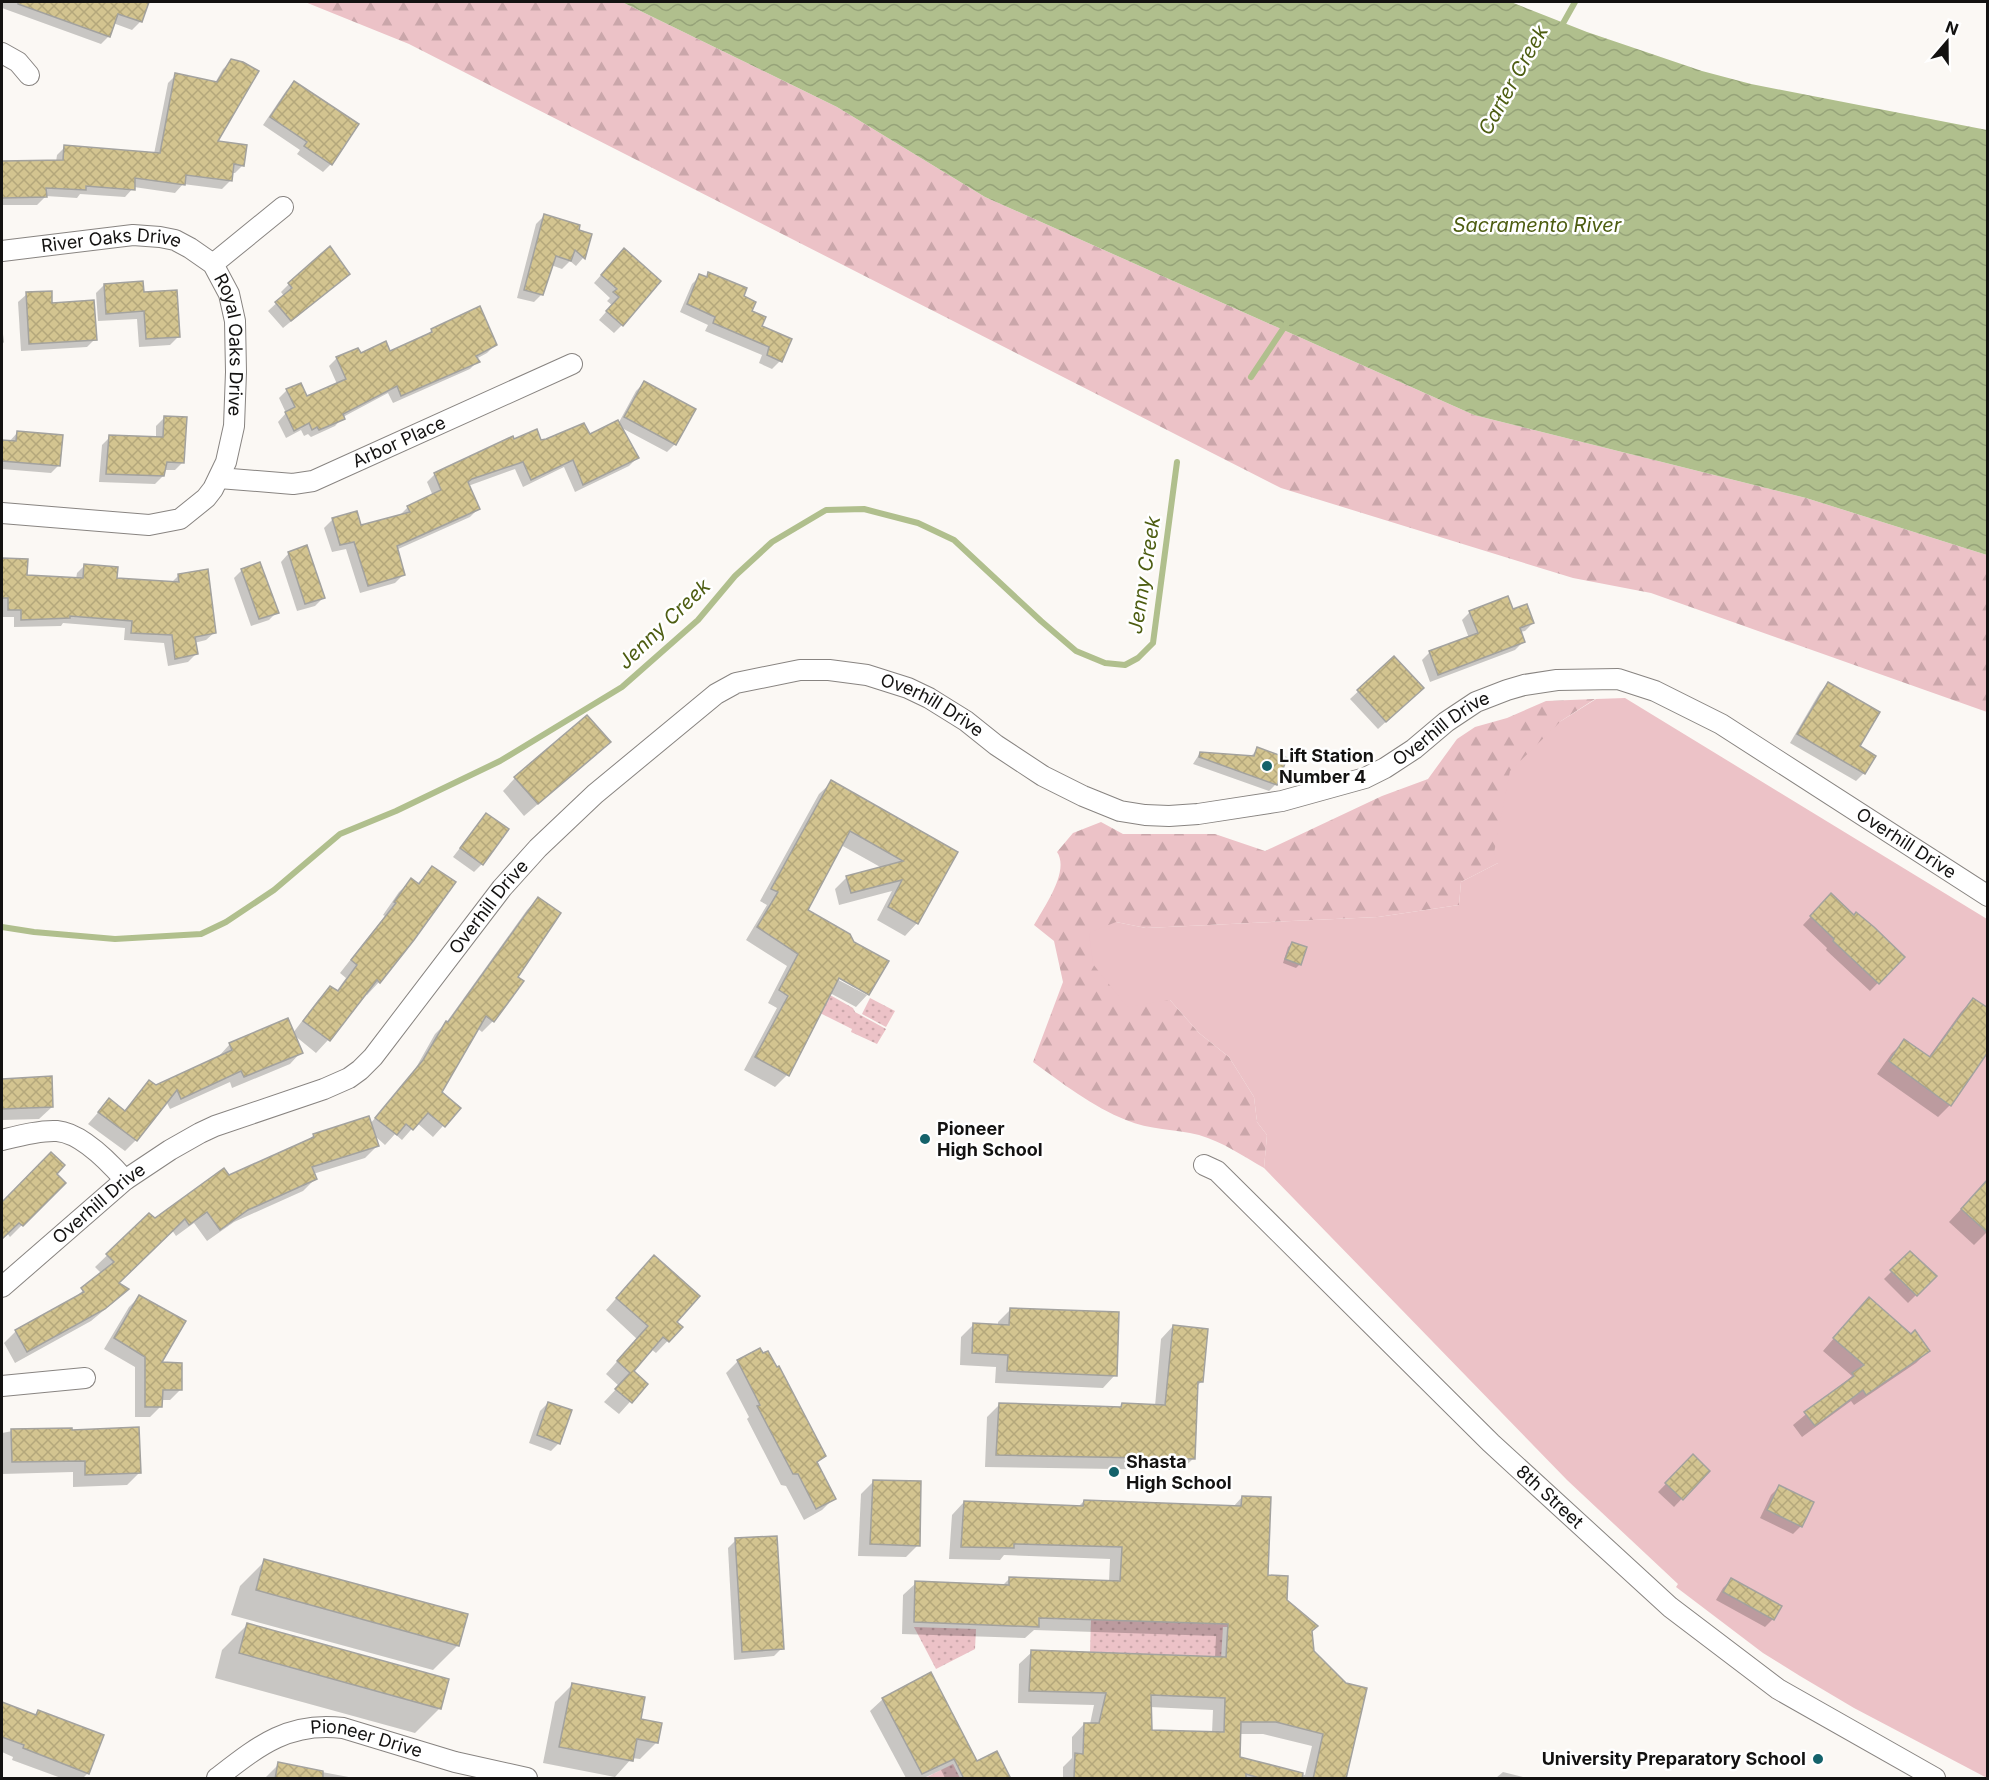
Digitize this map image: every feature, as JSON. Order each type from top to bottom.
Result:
[{"type":"street","points":[[2,53],[18,62],[29,75]]},
{"type":"street","points":[[213,264],[283,207]]},
{"type":"street","name":"River Oaks Drive","points":[[2,251],[147,235],[176,240],[213,264]]},
{"type":"street","name":"Royal Oaks Drive","points":[[2,513],[123,524],[163,524],[180,519],[206,498],[219,478],[232,443],[234,426],[235,321],[229,294],[213,264]]},
{"type":"street","name":"Arbor Place","points":[[219,478],[293,484],[313,481],[572,364]]},
{"type":"street","name":"Overhill Drive","points":[[2,1287],[125,1180],[200,1133],[324,1089],[349,1078],[360,1070],[373,1057],[502,888],[565,822],[701,705],[736,683],[772,675],[800,670],[829,670],[887,680],[929,698],[966,721],[996,745],[1043,776],[1083,796],[1120,811],[1169,816],[1198,814],[1282,801],[1365,778],[1414,749],[1446,722],[1476,702],[1507,690],[1557,680],[1618,679],[1655,691],[1721,724],[1985,894]]},
{"type":"street","points":[[2,1140],[20,1135],[58,1131],[87,1144],[125,1180]]},
{"type":"street","name":"8th Street","points":[[1204,1165],[1217,1172],[1491,1443],[1670,1607],[1778,1689],[1935,1779]]},
{"type":"street","points":[[2,1386],[85,1378]]},
{"type":"street","name":"Pioneer Drive","points":[[217,1779],[243,1758],[287,1732],[300,1728],[327,1726],[343,1728],[455,1762],[527,1779]]},
{"type":"green space","points":[[305,2],[622,2],[837,107],[985,197],[1474,415],[1806,498],[1987,555],[1987,712],[1651,593],[1573,578],[1281,488],[409,44]]},
{"type":"green space","points":[[1625,698],[1987,919],[1987,1778],[1854,1708],[1800,1676],[1763,1653],[1676,1587],[1678,1584],[1567,1480],[1264,1168],[1267,1135],[1257,1122],[1254,1097],[1229,1057],[1199,1033],[1170,1000],[1127,1007],[1093,964],[1089,933],[1116,922],[1146,928],[1378,917],[1459,905],[1461,882],[1498,863],[1494,853],[1510,771],[1561,721],[1596,699]]},
{"type":"green space","points":[[1595,699],[1561,721],[1498,863],[1461,882],[1459,905],[1378,917],[1146,928],[1116,922],[1170,1000],[1199,1033],[1229,1057],[1254,1097],[1257,1122],[1267,1135],[1264,1168],[1208,1138],[1144,1126],[1114,1115],[1078,1094],[1033,1062],[1063,982],[1054,941],[1034,925],[1058,879],[1060,860],[1057,852],[1073,833],[1101,822],[1123,834],[1215,834],[1265,851],[1382,796],[1428,779],[1457,739],[1475,727],[1507,718],[1546,701]]},
{"type":"green space","points":[[830,995],[886,1029],[877,1044],[851,1032],[852,1029],[820,1013]]},
{"type":"green space","points":[[870,998],[895,1011],[886,1027],[862,1014]]},
{"type":"green space","points":[[1091,1619],[1228,1624],[1228,1627],[1223,1627],[1221,1659],[1090,1652]]},
{"type":"green space","points":[[914,1627],[976,1629],[975,1649],[936,1669]]},
{"type":"green space","points":[[953,1764],[960,1778],[925,1778]]},
{"type":"water","name":"Sacramento River","points":[[622,2],[1511,2],[1587,32],[1702,71],[1751,84],[1987,130],[1987,555],[1806,498],[1474,415],[985,197],[837,107]]},
{"type":"building","points":[[18,2],[149,2],[142,22],[118,14],[110,37],[18,4]]},
{"type":"building","points":[[231,59],[243,62],[259,71],[218,141],[247,145],[244,166],[234,164],[232,181],[186,175],[185,185],[135,178],[135,190],[86,186],[86,190],[46,188],[47,197],[2,198],[2,161],[63,160],[64,145],[160,153],[175,73],[217,82]]},
{"type":"building","points":[[294,81],[359,124],[332,165],[304,146],[307,142],[270,117]]},
{"type":"building","points":[[544,214],[580,225],[579,230],[592,234],[585,259],[575,250],[571,261],[556,256],[543,295],[524,290]]},
{"type":"building","points":[[330,246],[350,274],[291,321],[275,302],[292,288],[288,283]]},
{"type":"building","points":[[624,248],[661,281],[623,326],[606,311],[619,297],[613,292],[617,289],[601,275]]},
{"type":"building","points":[[708,272],[747,288],[744,296],[756,302],[752,311],[766,317],[762,326],[792,339],[782,362],[767,355],[769,347],[713,323],[715,317],[687,304],[699,274],[707,277]]},
{"type":"building","points":[[143,281],[144,292],[177,290],[180,337],[146,339],[144,311],[106,314],[104,284]]},
{"type":"building","points":[[52,291],[52,303],[94,300],[97,340],[29,344],[26,292]]},
{"type":"building","points":[[480,306],[497,345],[476,356],[480,362],[401,396],[397,386],[343,414],[345,419],[319,430],[317,427],[312,430],[309,423],[294,431],[285,412],[295,407],[286,389],[301,383],[307,396],[346,379],[336,357],[358,348],[361,353],[386,341],[390,351]]},
{"type":"building","points":[[644,381],[696,409],[676,445],[624,417]]},
{"type":"building","points":[[164,416],[187,417],[184,463],[167,462],[164,476],[106,474],[109,435],[163,437]]},
{"type":"building","points":[[618,420],[639,458],[583,485],[573,460],[531,480],[523,462],[472,479],[468,482],[480,509],[397,546],[405,575],[368,586],[354,542],[340,545],[332,518],[357,511],[361,525],[410,512],[407,506],[441,490],[434,473],[513,436],[514,439],[537,429],[541,440],[584,423],[590,434]]},
{"type":"building","points":[[17,431],[63,435],[60,466],[2,461],[2,440],[16,441]]},
{"type":"building","points":[[307,545],[325,598],[305,604],[288,552]]},
{"type":"building","points":[[2,558],[28,559],[27,575],[83,578],[84,564],[118,567],[117,578],[179,582],[178,574],[208,569],[216,633],[195,637],[198,654],[175,659],[172,635],[131,633],[132,621],[70,616],[70,618],[21,620],[21,610],[8,610],[8,598],[2,598]]},
{"type":"building","points":[[260,562],[279,613],[259,619],[241,569]]},
{"type":"building","points":[[1508,596],[1513,609],[1527,604],[1534,623],[1520,628],[1525,642],[1438,675],[1429,651],[1478,633],[1469,611]]},
{"type":"building","points":[[1394,656],[1424,688],[1386,722],[1357,690]]},
{"type":"building","points":[[1828,682],[1880,712],[1860,746],[1876,756],[1865,774],[1797,734]]},
{"type":"building","points":[[587,715],[611,742],[538,804],[514,777]]},
{"type":"building","points":[[1257,747],[1287,758],[1277,785],[1199,757],[1200,752],[1254,756]]},
{"type":"building","points":[[831,780],[958,852],[918,924],[888,907],[902,880],[851,893],[846,876],[903,861],[850,831],[808,910],[850,934],[854,942],[889,961],[869,995],[839,978],[789,1076],[755,1057],[788,996],[779,990],[798,954],[757,927],[778,892],[771,889]]},
{"type":"building","points":[[486,813],[509,829],[483,865],[460,848]]},
{"type":"building","points":[[432,866],[456,882],[380,983],[377,980],[330,1041],[303,1021],[330,986],[338,991],[357,965],[351,960],[396,903],[394,902],[411,878],[419,884]]},
{"type":"building","points":[[1831,893],[1854,915],[1856,912],[1874,927],[1905,957],[1879,984],[1810,916]]},
{"type":"building","points":[[538,897],[561,913],[518,977],[524,981],[494,1022],[486,1016],[442,1092],[461,1108],[445,1127],[428,1113],[413,1130],[406,1124],[397,1135],[375,1118],[423,1060],[446,1021],[448,1022]]},
{"type":"building","points":[[1292,942],[1307,947],[1301,965],[1285,959]]},
{"type":"building","points":[[1973,998],[1988,1008],[1988,1052],[1951,1106],[1889,1061],[1904,1039],[1930,1057]]},
{"type":"building","points":[[288,1018],[303,1053],[244,1077],[241,1071],[181,1099],[177,1090],[137,1141],[98,1112],[109,1098],[125,1111],[149,1080],[156,1085],[232,1050],[229,1043]]},
{"type":"building","points":[[52,1076],[53,1107],[2,1109],[2,1079]]},
{"type":"building","points":[[369,1116],[379,1146],[312,1167],[317,1179],[248,1210],[220,1230],[207,1212],[189,1225],[185,1219],[119,1283],[129,1289],[105,1309],[27,1352],[15,1330],[84,1292],[81,1288],[114,1262],[106,1254],[149,1213],[155,1218],[224,1168],[229,1175],[314,1137],[313,1134]]},
{"type":"building","points":[[51,1152],[65,1165],[57,1174],[66,1183],[23,1226],[19,1223],[2,1239],[2,1202]]},
{"type":"building","points":[[1988,1179],[1988,1233],[1961,1209]]},
{"type":"building","points":[[1910,1251],[1937,1276],[1917,1296],[1890,1270]]},
{"type":"building","points":[[654,1255],[700,1296],[677,1322],[683,1327],[669,1342],[663,1337],[634,1371],[648,1384],[632,1403],[615,1389],[630,1373],[617,1361],[648,1326],[616,1298]]},
{"type":"building","points":[[139,1295],[186,1321],[162,1362],[182,1363],[182,1390],[163,1390],[162,1407],[145,1407],[145,1357],[114,1338]]},
{"type":"building","points":[[1869,1297],[1911,1334],[1915,1330],[1930,1351],[1866,1395],[1863,1390],[1815,1426],[1804,1412],[1854,1376],[1852,1373],[1864,1365],[1833,1338]]},
{"type":"building","points":[[1010,1308],[1119,1312],[1117,1376],[1007,1371],[1008,1355],[972,1353],[973,1323],[1009,1325]]},
{"type":"building","points":[[1173,1325],[1208,1329],[1203,1382],[1198,1382],[1195,1459],[996,1455],[999,1403],[1121,1407],[1122,1403],[1165,1405]]},
{"type":"building","points":[[760,1348],[763,1353],[768,1351],[777,1367],[779,1366],[826,1456],[817,1462],[836,1499],[816,1509],[798,1474],[793,1474],[757,1406],[760,1405],[737,1360]]},
{"type":"building","points":[[548,1402],[572,1410],[560,1444],[537,1435]]},
{"type":"building","points":[[139,1427],[141,1473],[85,1475],[85,1461],[12,1462],[11,1429],[72,1428],[72,1430]]},
{"type":"building","points":[[1693,1454],[1710,1471],[1683,1500],[1665,1483]]},
{"type":"building","points":[[873,1480],[921,1481],[920,1546],[870,1544]]},
{"type":"building","points":[[1779,1485],[1814,1502],[1802,1527],[1767,1510]]},
{"type":"building","points":[[1242,1496],[1271,1497],[1268,1575],[1288,1576],[1287,1600],[1318,1626],[1312,1631],[1314,1651],[1346,1683],[1367,1688],[1346,1779],[1313,1779],[1323,1734],[1276,1722],[1241,1722],[1240,1757],[1303,1773],[1302,1779],[1263,1779],[1246,1774],[1246,1779],[1074,1779],[1075,1753],[1083,1754],[1084,1723],[1099,1723],[1106,1693],[1029,1691],[1031,1650],[1226,1657],[1228,1624],[1039,1618],[1039,1627],[914,1622],[915,1581],[1009,1585],[1009,1577],[1120,1581],[1122,1547],[1014,1544],[1014,1548],[961,1547],[964,1501],[1083,1506],[1084,1500],[1241,1506]],"holes":[[[1151,1695],[1225,1698],[1224,1732],[1152,1730]]]},
{"type":"building","points":[[777,1536],[784,1649],[742,1652],[735,1538]]},
{"type":"building","points":[[264,1559],[468,1614],[459,1646],[256,1590]]},
{"type":"building","points":[[1731,1578],[1782,1606],[1774,1620],[1723,1592]]},
{"type":"building","points":[[247,1623],[449,1679],[441,1709],[239,1653]]},
{"type":"building","points":[[931,1672],[977,1761],[997,1751],[1011,1779],[964,1779],[954,1759],[922,1774],[882,1698]]},
{"type":"building","points":[[572,1683],[645,1697],[641,1719],[662,1723],[658,1743],[637,1739],[633,1761],[559,1747]]},
{"type":"building","points":[[2,1702],[36,1715],[38,1710],[104,1735],[89,1774],[23,1748],[24,1745],[2,1737]]},
{"type":"building","points":[[278,1762],[323,1771],[323,1779],[275,1779]]},
{"type":"waterway","name":"Carter Creek","points":[[1561,27],[1575,2]]},
{"type":"waterway","name":"Jenny Creek","points":[[1251,377],[1287,323]]},
{"type":"waterway","name":"Jenny Creek","points":[[2,927],[115,939],[201,934],[226,922],[274,890],[340,834],[396,811],[500,761],[622,687],[698,620],[735,576],[772,542],[826,510],[864,509],[918,523],[954,540],[1076,651],[1105,663],[1125,665],[1138,658],[1153,643],[1177,462]]},
{"type":"place","name":"Lift Station Number 4","points":[[1267,766]]},
{"type":"place","name":"Pioneer High School","points":[[925,1139]]},
{"type":"place","name":"Shasta High School","points":[[1114,1472]]},
{"type":"place","name":"University Preparatory School","points":[[1818,1759]]}]
